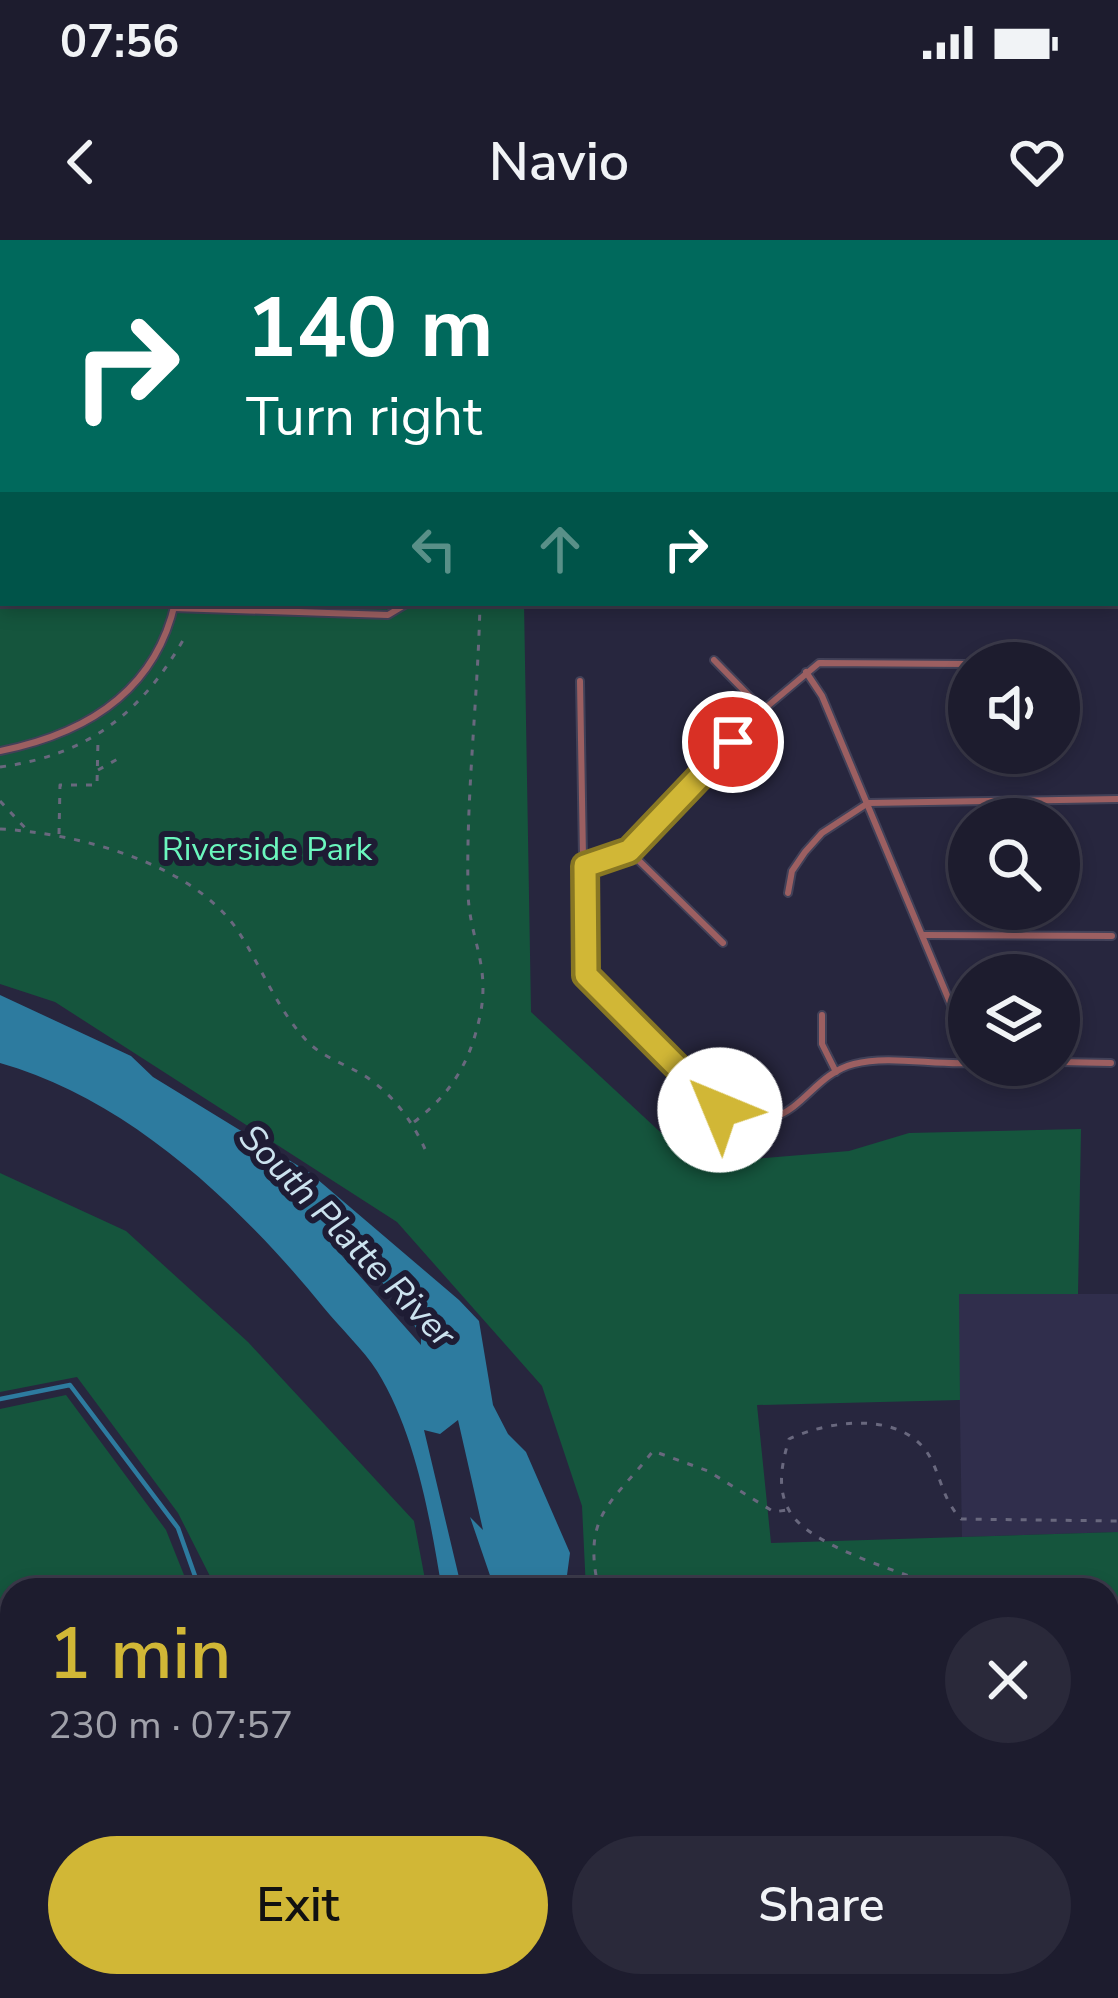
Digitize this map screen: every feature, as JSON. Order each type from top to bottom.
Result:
[{"type":"lane","points":[[0,751],[65,734],[108,711],[143,677],[174,606],[388,615],[403,606]]},
{"type":"lane","points":[[714,660],[764,710]]},
{"type":"lane","points":[[585,866],[629,851],[806,671],[833,663],[948,664]]},
{"type":"lane","points":[[806,671],[822,696],[948,996]]},
{"type":"lane","points":[[580,681],[586,975],[720,1110],[734,1116],[792,1113],[836,1072],[855,1064],[948,1063]]},
{"type":"lane","points":[[788,893],[792,872],[813,842],[868,803],[1118,799]]},
{"type":"lane","points":[[629,851],[723,943]]},
{"type":"lane","points":[[923,935],[1112,936]]},
{"type":"lane","points":[[822,1016],[822,1044],[836,1072]]},
{"type":"lane","points":[[1080,1063],[1112,1063]]},
{"type":"path","points":[[413,1123],[451,1090],[470,1057],[482,1011],[484,960],[467,890],[480,606]]},
{"type":"path","points":[[59,835],[60,784],[97,784],[94,752],[102,747],[97,737]]},
{"type":"path","points":[[98,771],[123,757]]},
{"type":"path","points":[[0,801],[28,831]]},
{"type":"path","points":[[0,829],[59,835],[107,847],[193,889],[235,926],[307,1041],[369,1079],[413,1123],[425,1149]]},
{"type":"path","points":[[921,1578],[806,1530],[788,1510],[780,1471],[789,1439],[832,1426],[877,1424],[918,1439],[950,1507],[961,1519],[1118,1521]]},
{"type":"path","points":[[598,1578],[596,1530],[605,1502],[653,1451],[708,1472],[774,1512],[788,1510]]},
{"type":"shaded area","points":[[958,1294],[1118,1294],[1118,1532],[962,1537]]},
{"type":"green space","name":"Riverside Park","points":[[0,606],[524,606],[531,1012],[672,1143],[694,1142],[754,1159],[849,1151],[909,1133],[1081,1129],[1078,1294],[959,1294],[960,1400],[757,1405],[771,1543],[1118,1532],[1118,1578],[585,1578],[582,1506],[542,1386],[397,1222],[55,1002],[0,984]]},
{"type":"green space","points":[[0,1173],[126,1231],[248,1342],[414,1521],[425,1578],[211,1578],[178,1513],[77,1377],[0,1392]]},
{"type":"green space","points":[[66,1395],[166,1530],[185,1578],[0,1578],[0,1409]]},
{"type":"water","name":"South Platte River","points":[[0,995],[131,1056],[153,1077],[310,1173],[459,1300],[479,1321],[493,1405],[508,1434],[526,1452],[570,1553],[567,1578],[491,1578],[470,1517],[483,1530],[458,1420],[440,1434],[424,1430],[459,1578],[440,1578],[412,1449],[390,1396],[365,1355],[257,1232],[180,1161],[94,1102],[0,1063]],"holes":[[[328,1240],[356,1257],[392,1294],[421,1335],[421,1345]]]},
{"type":"waterway","points":[[0,1399],[70,1385],[178,1528],[196,1578]]},
{"type":"route","points":[[720,1110],[586,975],[585,866],[629,851],[733,742]]}]
